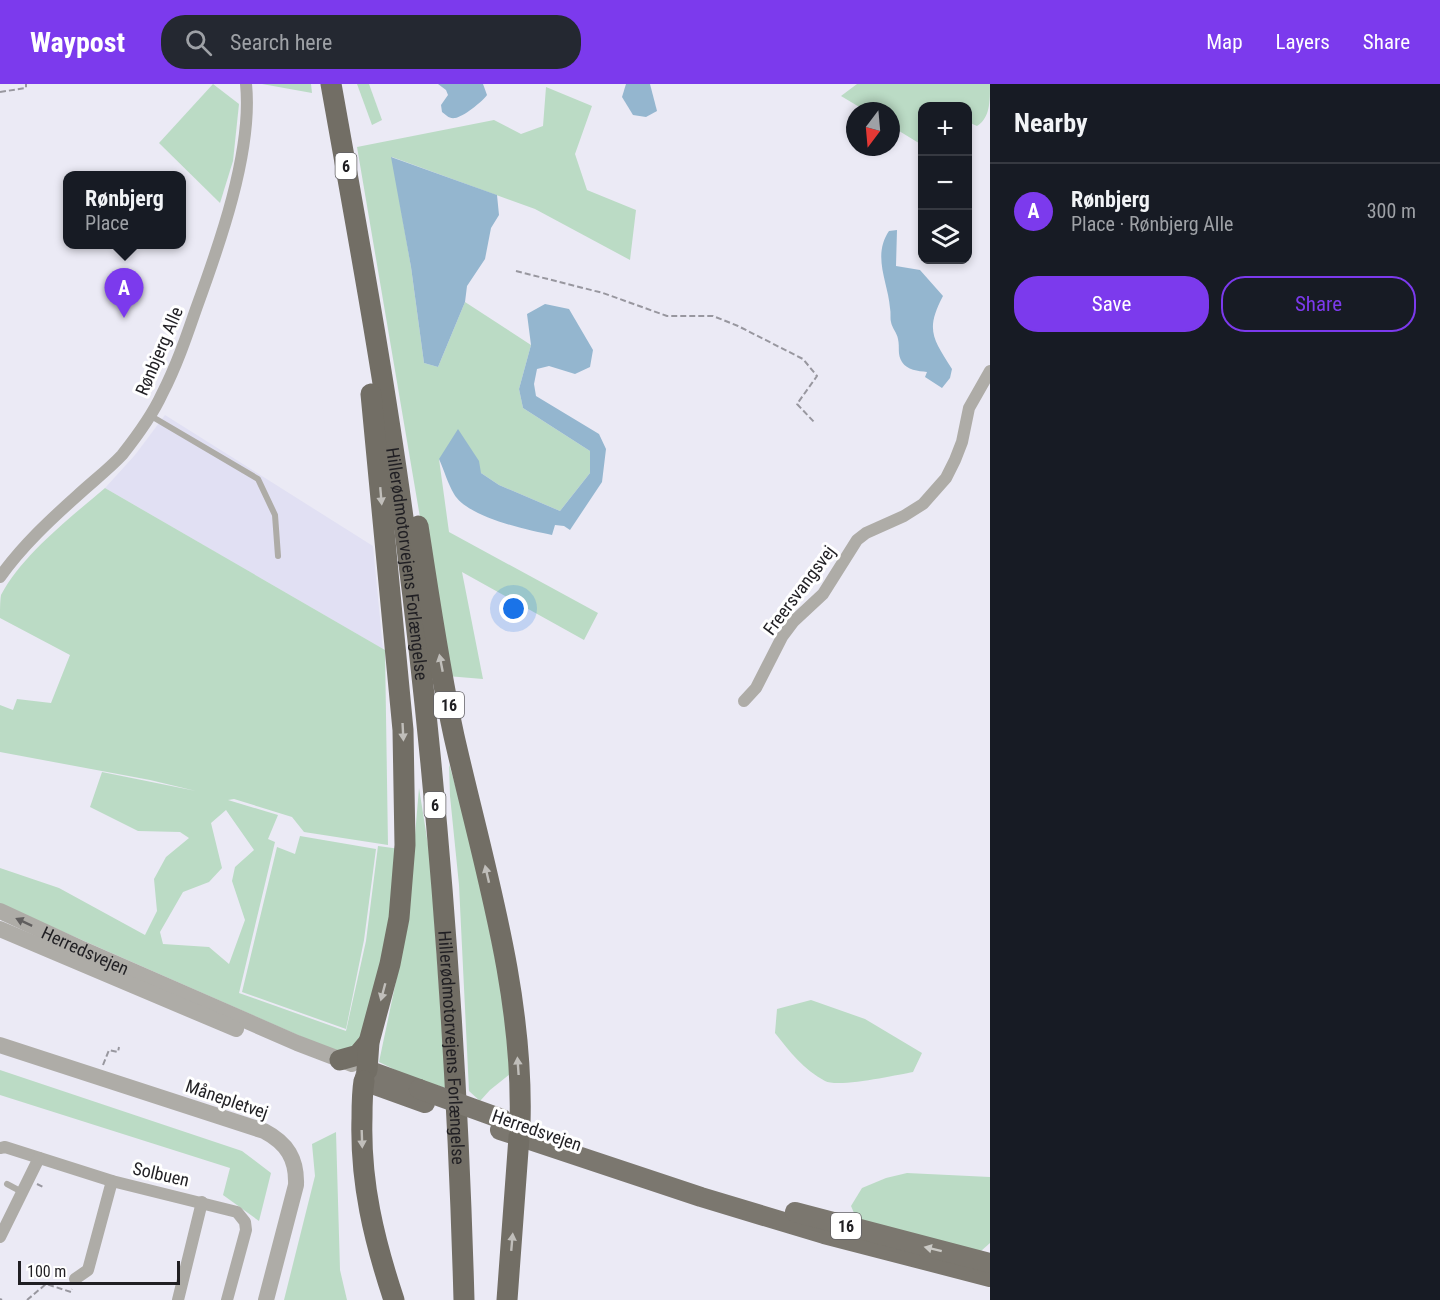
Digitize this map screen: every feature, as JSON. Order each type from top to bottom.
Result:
[{"type":"highway","name":"Hillerødmotorvejens Forlængelse","points":[[332,84],[406,539],[433,776],[450,977],[464,1300]]},
{"type":"highway","name":"16","points":[[367,288],[384,325],[436,639],[454,733],[505,953],[514,1018],[520,1097],[510,1128]]},
{"type":"highway","points":[[371,313],[369,372],[403,730],[405,845],[399,918],[390,964],[369,1042],[361,1136],[364,1180],[372,1228],[394,1300]]},
{"type":"highway","points":[[340,1060],[358,1055],[369,1042]]},
{"type":"highway","points":[[507,1300],[510,1128]]},
{"type":"main road","name":"Herredsvejen","points":[[365,1075],[701,1197],[813,1231],[990,1277]]},
{"type":"main road","name":"Herredsvejen","points":[[510,1128],[766,1204],[990,1263]]},
{"type":"street","name":"Rønbjerg Alle","points":[[0,577],[12,560],[53,517],[120,457],[162,395],[214,260],[235,184],[248,104],[246,84]]},
{"type":"street","name":"Freersvangsvej","points":[[744,700],[756,688],[782,637],[794,621],[823,594],[857,540],[866,533],[904,516],[923,504],[946,478],[956,460],[969,408],[990,371]]},
{"type":"street","name":"Herredsvejen","points":[[0,910],[80,948],[340,1060],[365,1075]]},
{"type":"street","name":"Herredsvejen","points":[[0,929],[292,1052],[365,1075]]},
{"type":"street","name":"Månepletvej","points":[[0,1045],[264,1131],[276,1137],[286,1147],[295,1165],[296,1185],[266,1300]]},
{"type":"street","name":"Solbuen","points":[[0,1148],[5,1147],[112,1181],[237,1212],[245,1222],[246,1230],[227,1300]]},
{"type":"street","points":[[0,1237],[39,1158]]},
{"type":"street","name":"Solbuen","points":[[75,1279],[88,1270],[112,1181]]},
{"type":"street","name":"Solbuen","points":[[178,1300],[202,1202]]},
{"type":"lane","points":[[150,415],[258,479],[275,515],[278,556]]},
{"type":"lane","points":[[7,1184],[22,1192]]},
{"type":"path","points":[[0,92],[26,88],[26,84]]},
{"type":"path","points":[[516,271],[603,293],[667,316],[713,316],[794,354],[803,359],[817,376],[797,404],[815,423]]},
{"type":"path","points":[[104,1063],[109,1050],[118,1052],[119,1047]]},
{"type":"path","points":[[27,1300],[46,1284],[71,1292],[75,1279]]},
{"type":"shaded area","points":[[165,415],[373,546],[383,649],[105,488],[135,455]]},
{"type":"green space","points":[[213,84],[239,104],[233,161],[220,203],[159,143]]},
{"type":"green space","points":[[262,84],[311,84],[312,93]]},
{"type":"green space","points":[[357,84],[369,84],[382,120],[372,125]]},
{"type":"green space","points":[[857,84],[990,84],[987,114],[977,126],[972,124],[972,102],[918,102],[918,143],[900,132],[900,102],[851,102],[841,96]]},
{"type":"green space","points":[[546,87],[592,106],[575,154],[587,190],[636,210],[630,260],[535,209],[392,157],[411,267],[424,363],[438,367],[465,302],[531,345],[519,389],[523,408],[590,451],[590,473],[560,511],[499,485],[481,473],[439,459],[449,532],[598,613],[584,640],[462,572],[483,679],[447,676],[357,147],[494,120],[521,134],[543,126]]},
{"type":"green space","points":[[105,488],[385,650],[388,845],[304,832],[292,817],[234,799],[228,800],[278,815],[268,839],[275,842],[239,993],[346,1031],[366,941],[378,846],[400,849],[390,931],[362,1037],[355,1048],[341,1054],[0,904],[0,868],[59,888],[145,935],[157,911],[154,879],[166,857],[189,838],[180,832],[138,831],[90,807],[102,772],[196,791],[150,780],[0,752],[0,705],[13,710],[17,699],[51,703],[70,655],[0,618],[1,595],[21,565],[34,551]],"holes":[[[226,810],[254,850],[235,867],[232,881],[245,920],[229,964],[209,947],[163,944],[160,932],[183,892],[209,882],[222,868],[211,823]]]},
{"type":"green space","points":[[449,764],[470,836],[504,1001],[510,1074],[480,1101],[469,1091],[459,885]]},
{"type":"green space","points":[[419,788],[430,857],[446,1088],[414,1079],[379,1062],[407,929]]},
{"type":"green space","points":[[300,836],[376,849],[364,940],[346,1029],[242,992],[277,847],[295,854]]},
{"type":"green space","points":[[811,1000],[865,1019],[922,1053],[913,1072],[842,1083],[832,1083],[817,1077],[798,1060],[775,1033],[777,1009]]},
{"type":"green space","points":[[0,1070],[242,1151],[271,1173],[259,1221],[223,1195],[230,1168],[0,1095]]},
{"type":"green space","points":[[336,1132],[340,1270],[347,1300],[284,1300],[315,1176],[312,1144]]},
{"type":"green space","points":[[907,1173],[990,1177],[990,1243],[981,1251],[857,1220],[851,1206],[862,1188],[886,1178]]},
{"type":"water","points":[[438,84],[483,84],[487,95],[467,112],[451,118],[442,112],[441,105],[448,95],[446,90]]},
{"type":"water","points":[[626,84],[650,84],[657,111],[646,117],[633,115],[622,97]]},
{"type":"water","points":[[391,157],[497,195],[499,215],[491,228],[485,259],[467,286],[465,302],[438,367],[424,363],[411,267]]},
{"type":"water","points":[[897,230],[896,266],[920,270],[943,296],[937,308],[933,326],[936,342],[952,369],[950,378],[942,388],[925,377],[927,372],[907,367],[900,356],[899,342],[891,322],[881,259],[884,240],[889,231]]},
{"type":"water","points":[[545,304],[569,309],[593,350],[590,367],[575,374],[549,366],[537,369],[534,384],[536,396],[599,434],[606,449],[602,482],[570,530],[564,526],[555,525],[552,535],[498,521],[471,509],[454,494],[439,459],[458,429],[479,461],[481,473],[499,485],[560,511],[590,473],[590,451],[523,408],[519,389],[531,345],[527,314]]},
{"type":"place","name":"Rønbjerg","points":[[124,318]]}]
